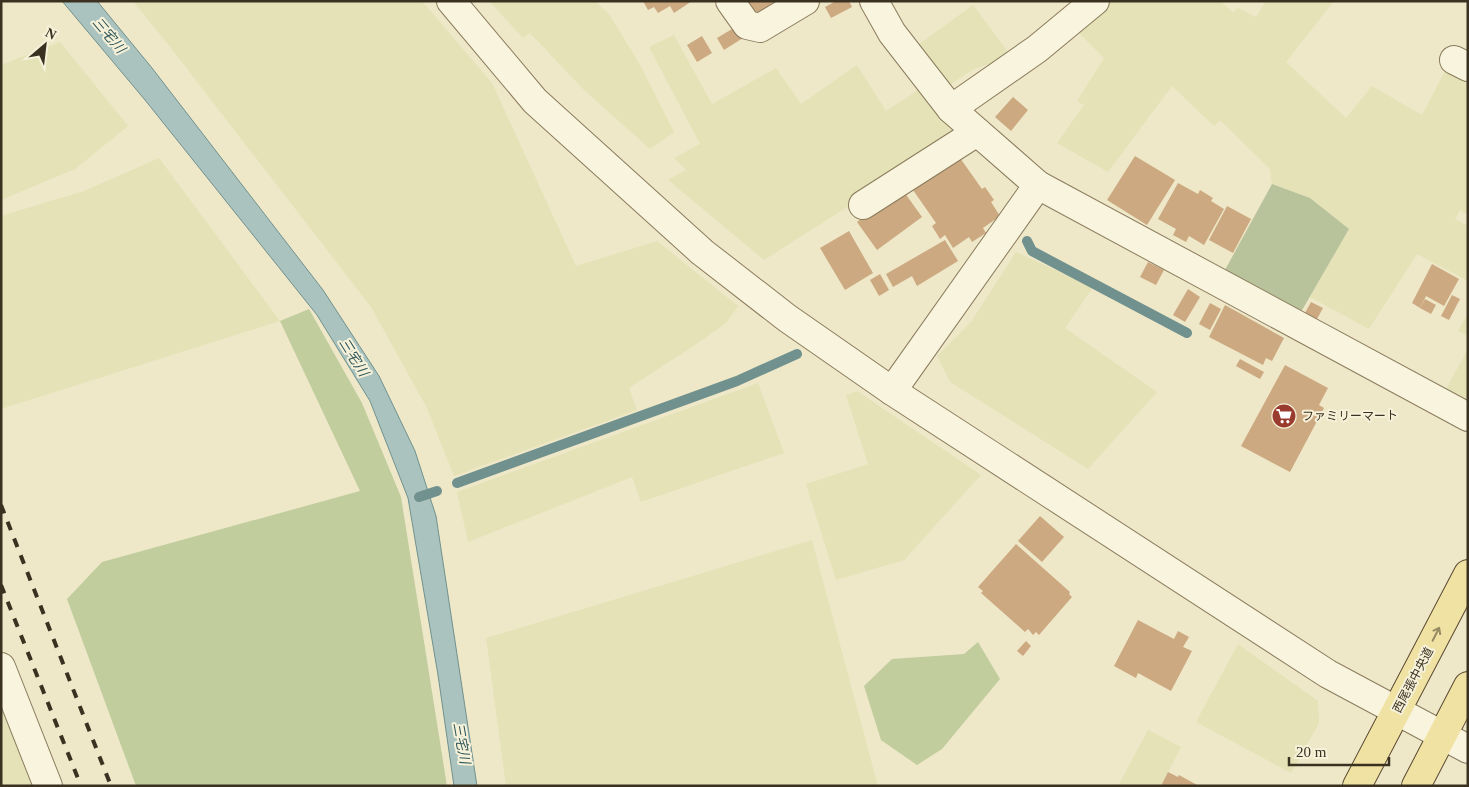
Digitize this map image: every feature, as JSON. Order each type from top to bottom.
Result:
[{"type":"main road","name":"西尾張中央道","points":[[1357,786],[1468,574]]},
{"type":"main road","points":[[1416,786],[1468,686]]},
{"type":"street","points":[[451,1],[535,101],[695,245],[787,318],[892,391],[1328,674],[1468,749]]},
{"type":"street","points":[[730,1],[747,24],[760,28],[805,1]]},
{"type":"street","points":[[874,1],[892,33],[951,109],[1038,185],[1468,417]]},
{"type":"street","points":[[951,109],[1037,49],[1095,1]]},
{"type":"street","points":[[863,205],[977,132]]},
{"type":"street","points":[[892,391],[1038,185]]},
{"type":"street","points":[[1,667],[48,786]]},
{"type":"shaded area","points":[[133,1],[422,1],[492,83],[576,266],[657,241],[738,306],[726,323],[629,388],[637,410],[454,476],[427,408],[371,307]]},
{"type":"shaded area","points":[[489,1],[595,1],[609,14],[639,63],[674,132],[650,149],[584,90],[530,33],[523,38]]},
{"type":"shaded area","points":[[1106,1],[1220,1],[1233,12],[1238,8],[1256,17],[1266,1],[1334,1],[1286,62],[1346,118],[1372,86],[1422,115],[1446,69],[1468,81],[1468,215],[1460,210],[1455,219],[1468,226],[1468,281],[1417,254],[1369,329],[1310,297],[1349,229],[1310,198],[1272,184],[1270,169],[1220,120],[1214,126],[1172,86],[1108,172],[1057,143],[1084,105],[1077,101],[1104,58],[1074,28]]},
{"type":"shaded area","points":[[973,5],[1011,56],[972,70],[948,86],[918,45]]},
{"type":"shaded area","points":[[674,35],[712,104],[776,68],[801,104],[857,65],[886,111],[918,90],[957,129],[951,141],[764,260],[668,180],[686,170],[674,158],[700,144],[649,47]]},
{"type":"shaded area","points":[[60,42],[128,126],[75,169],[1,200],[1,65]]},
{"type":"shaded area","points":[[159,158],[280,321],[1,409],[1,216],[84,191]]},
{"type":"shaded area","points":[[1016,252],[1093,287],[1065,328],[1157,392],[1088,469],[950,382],[937,356],[971,322]]},
{"type":"shaded area","points":[[1468,313],[1468,336],[1458,331]]},
{"type":"shaded area","points":[[1468,349],[1468,400],[1446,389]]},
{"type":"shaded area","points":[[758,383],[784,453],[641,502],[632,477],[468,542],[457,492]]},
{"type":"shaded area","points":[[857,391],[981,475],[904,560],[836,580],[806,484],[868,464],[846,395]]},
{"type":"shaded area","points":[[812,540],[878,786],[506,786],[486,638]]},
{"type":"shaded area","points":[[1238,644],[1318,701],[1319,723],[1291,773],[1196,722]]},
{"type":"shaded area","points":[[1,706],[32,786],[1,786]]},
{"type":"shaded area","points":[[1148,730],[1181,747],[1161,786],[1118,786]]},
{"type":"green space","points":[[1272,184],[1310,198],[1349,229],[1301,312],[1225,270]]},
{"type":"green space","points":[[309,309],[362,403],[401,497],[447,786],[136,786],[67,599],[102,562],[360,491],[280,321]]},
{"type":"green space","points":[[978,642],[1000,679],[942,749],[917,765],[881,740],[864,686],[892,659],[964,654]]},
{"type":"water","name":"三宅川","points":[[62,1],[97,1],[152,68],[323,290],[379,376],[415,451],[436,516],[477,786],[454,786],[438,675],[408,498],[370,401],[317,315],[145,100]]},
{"type":"building","points":[[643,1],[692,1],[674,13],[670,6],[658,13],[654,7],[648,10]]},
{"type":"building","points":[[748,1],[777,1],[755,14]]},
{"type":"building","points":[[836,1],[849,1],[852,7],[831,18],[825,7]]},
{"type":"building","points":[[737,26],[743,38],[724,50],[717,38]]},
{"type":"building","points":[[702,36],[712,53],[697,62],[687,45]]},
{"type":"building","points":[[1013,97],[1028,110],[1011,131],[995,117]]},
{"type":"building","points":[[1135,156],[1175,180],[1147,225],[1107,200]]},
{"type":"building","points":[[960,158],[982,189],[985,187],[994,200],[991,202],[1000,216],[983,228],[986,233],[972,242],[969,237],[953,248],[945,235],[940,239],[932,226],[936,223],[913,190]]},
{"type":"building","points":[[1178,183],[1198,194],[1200,190],[1213,198],[1211,201],[1224,209],[1204,245],[1189,236],[1186,242],[1173,235],[1176,229],[1158,219]]},
{"type":"building","points":[[902,189],[922,217],[877,250],[857,222]]},
{"type":"building","points":[[1227,206],[1251,219],[1233,253],[1209,240]]},
{"type":"building","points":[[849,231],[873,273],[845,290],[820,248]]},
{"type":"building","points":[[945,240],[958,261],[917,286],[912,276],[893,287],[886,274]]},
{"type":"building","points":[[1148,262],[1164,270],[1156,285],[1140,277]]},
{"type":"building","points":[[1432,264],[1459,279],[1444,306],[1426,296],[1420,308],[1412,303]]},
{"type":"building","points":[[880,274],[889,290],[879,296],[870,280]]},
{"type":"building","points":[[1188,289],[1200,297],[1185,322],[1173,315]]},
{"type":"building","points":[[1452,295],[1460,299],[1449,320],[1441,316]]},
{"type":"building","points":[[1425,299],[1436,305],[1431,314],[1420,308]]},
{"type":"building","points":[[1311,302],[1323,308],[1317,319],[1305,313]]},
{"type":"building","points":[[1210,303],[1221,309],[1210,330],[1199,324]]},
{"type":"building","points":[[1225,305],[1284,338],[1272,361],[1266,358],[1263,365],[1209,337]]},
{"type":"building","points":[[1240,359],[1264,372],[1260,379],[1236,366]]},
{"type":"building","points":[[1285,365],[1328,388],[1319,405],[1324,408],[1290,472],[1241,446]]},
{"type":"building","points":[[1040,516],[1064,537],[1042,562],[1018,541]]},
{"type":"building","points":[[1016,544],[1070,592],[1069,594],[1072,597],[1039,635],[1036,632],[1033,635],[1028,629],[1025,632],[981,593],[983,591],[978,587]]},
{"type":"building","points":[[1138,620],[1174,639],[1178,631],[1189,637],[1183,647],[1192,651],[1171,691],[1138,673],[1136,678],[1114,666]]},
{"type":"building","points":[[1026,641],[1031,646],[1023,656],[1017,651]]},
{"type":"building","points":[[1168,772],[1178,777],[1179,775],[1199,786],[1161,786]]},
{"type":"waterway","points":[[1027,241],[1032,251],[1187,333]]},
{"type":"waterway","points":[[457,483],[737,381],[797,354]]},
{"type":"waterway","points":[[419,497],[437,491]]},
{"type":"railway","points":[[1,505],[111,786]]},
{"type":"railway","points":[[1,585],[81,786]]},
{"type":"place","name":"ファミリーマート","points":[[1284,416]]}]
